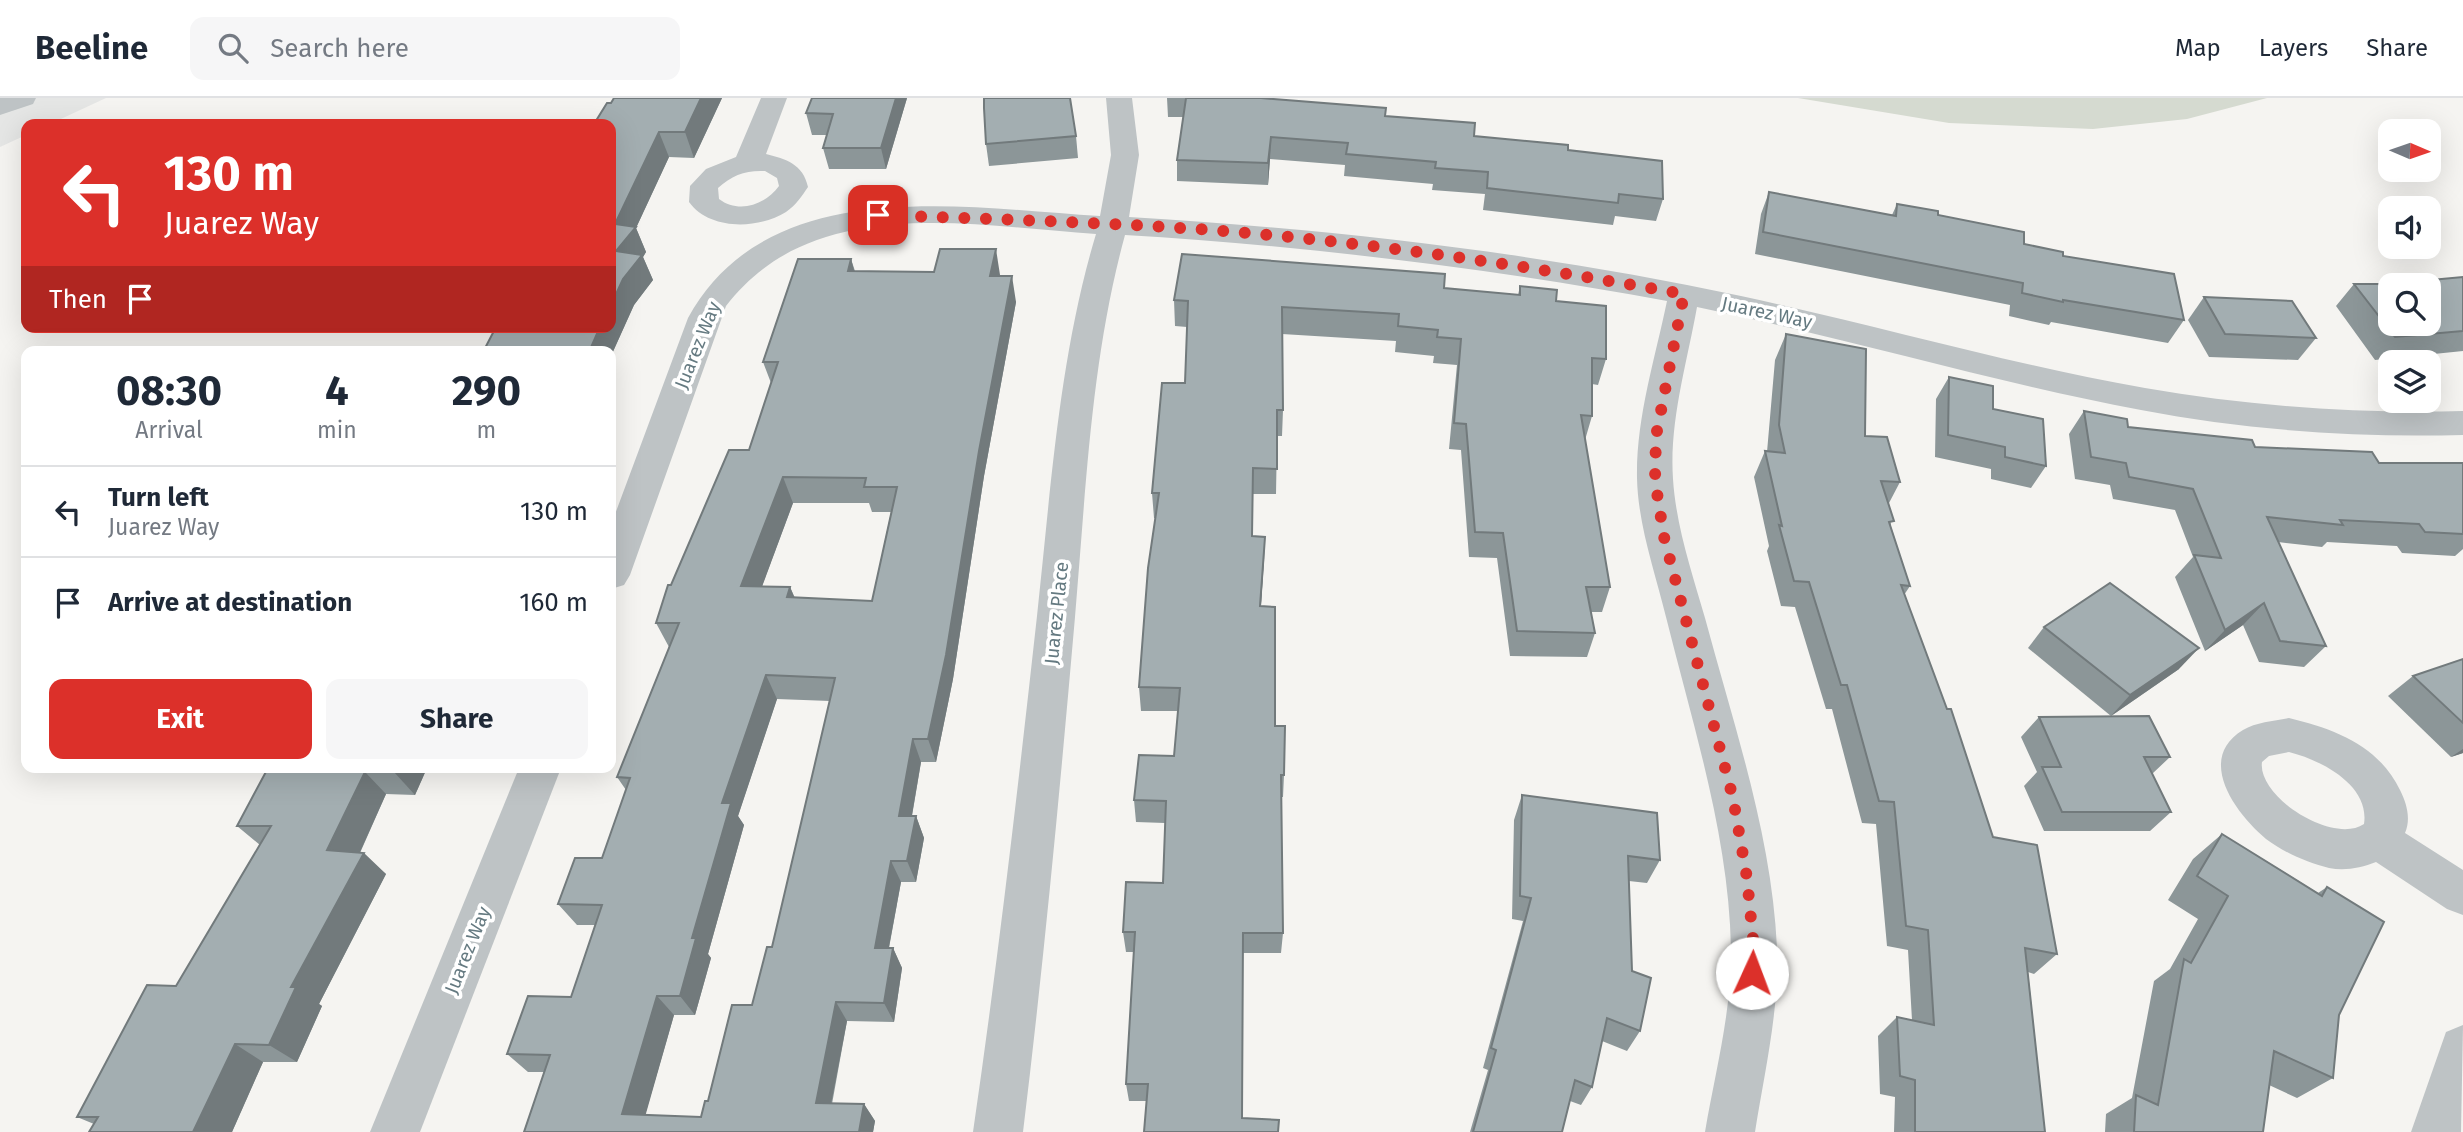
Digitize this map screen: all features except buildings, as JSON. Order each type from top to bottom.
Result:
[{"type":"street","points":[[0,107],[23,98]]},
{"type":"street","points":[[748,163],[774,98]]},
{"type":"street","name":"Juarez Place","points":[[998,1132],[1026,920],[1077,403],[1094,290],[1113,225],[1125,155],[1119,98]]},
{"type":"street","name":"Juarez Way","points":[[616,561],[704,318],[718,294],[748,268],[781,246],[819,227],[878,215],[1212,230],[1514,264],[1684,294],[1847,329],[2130,397],[2325,420],[2427,425],[2463,423]]},
{"type":"street","points":[[1684,294],[1656,436],[1655,480],[1664,537],[1733,798],[1747,878],[1754,950],[1748,1020],[1730,1132]]},
{"type":"street","name":"Juarez Way","points":[[395,1132],[538,773]]},
{"type":"street","points":[[2379,840],[2463,894]]},
{"type":"street","points":[[2435,1132],[2463,1049]]},
{"type":"shaded area","points":[[0,98],[106,98],[61,119],[21,119],[21,137],[0,147]]},
{"type":"shaded area","points":[[1798,98],[2267,98],[2187,119],[2093,129],[1949,123]]},
{"type":"route","points":[[878,215],[1212,230],[1514,264],[1684,294],[1656,436],[1655,480],[1664,537],[1733,798],[1747,878],[1754,950],[1752,973]]}]
